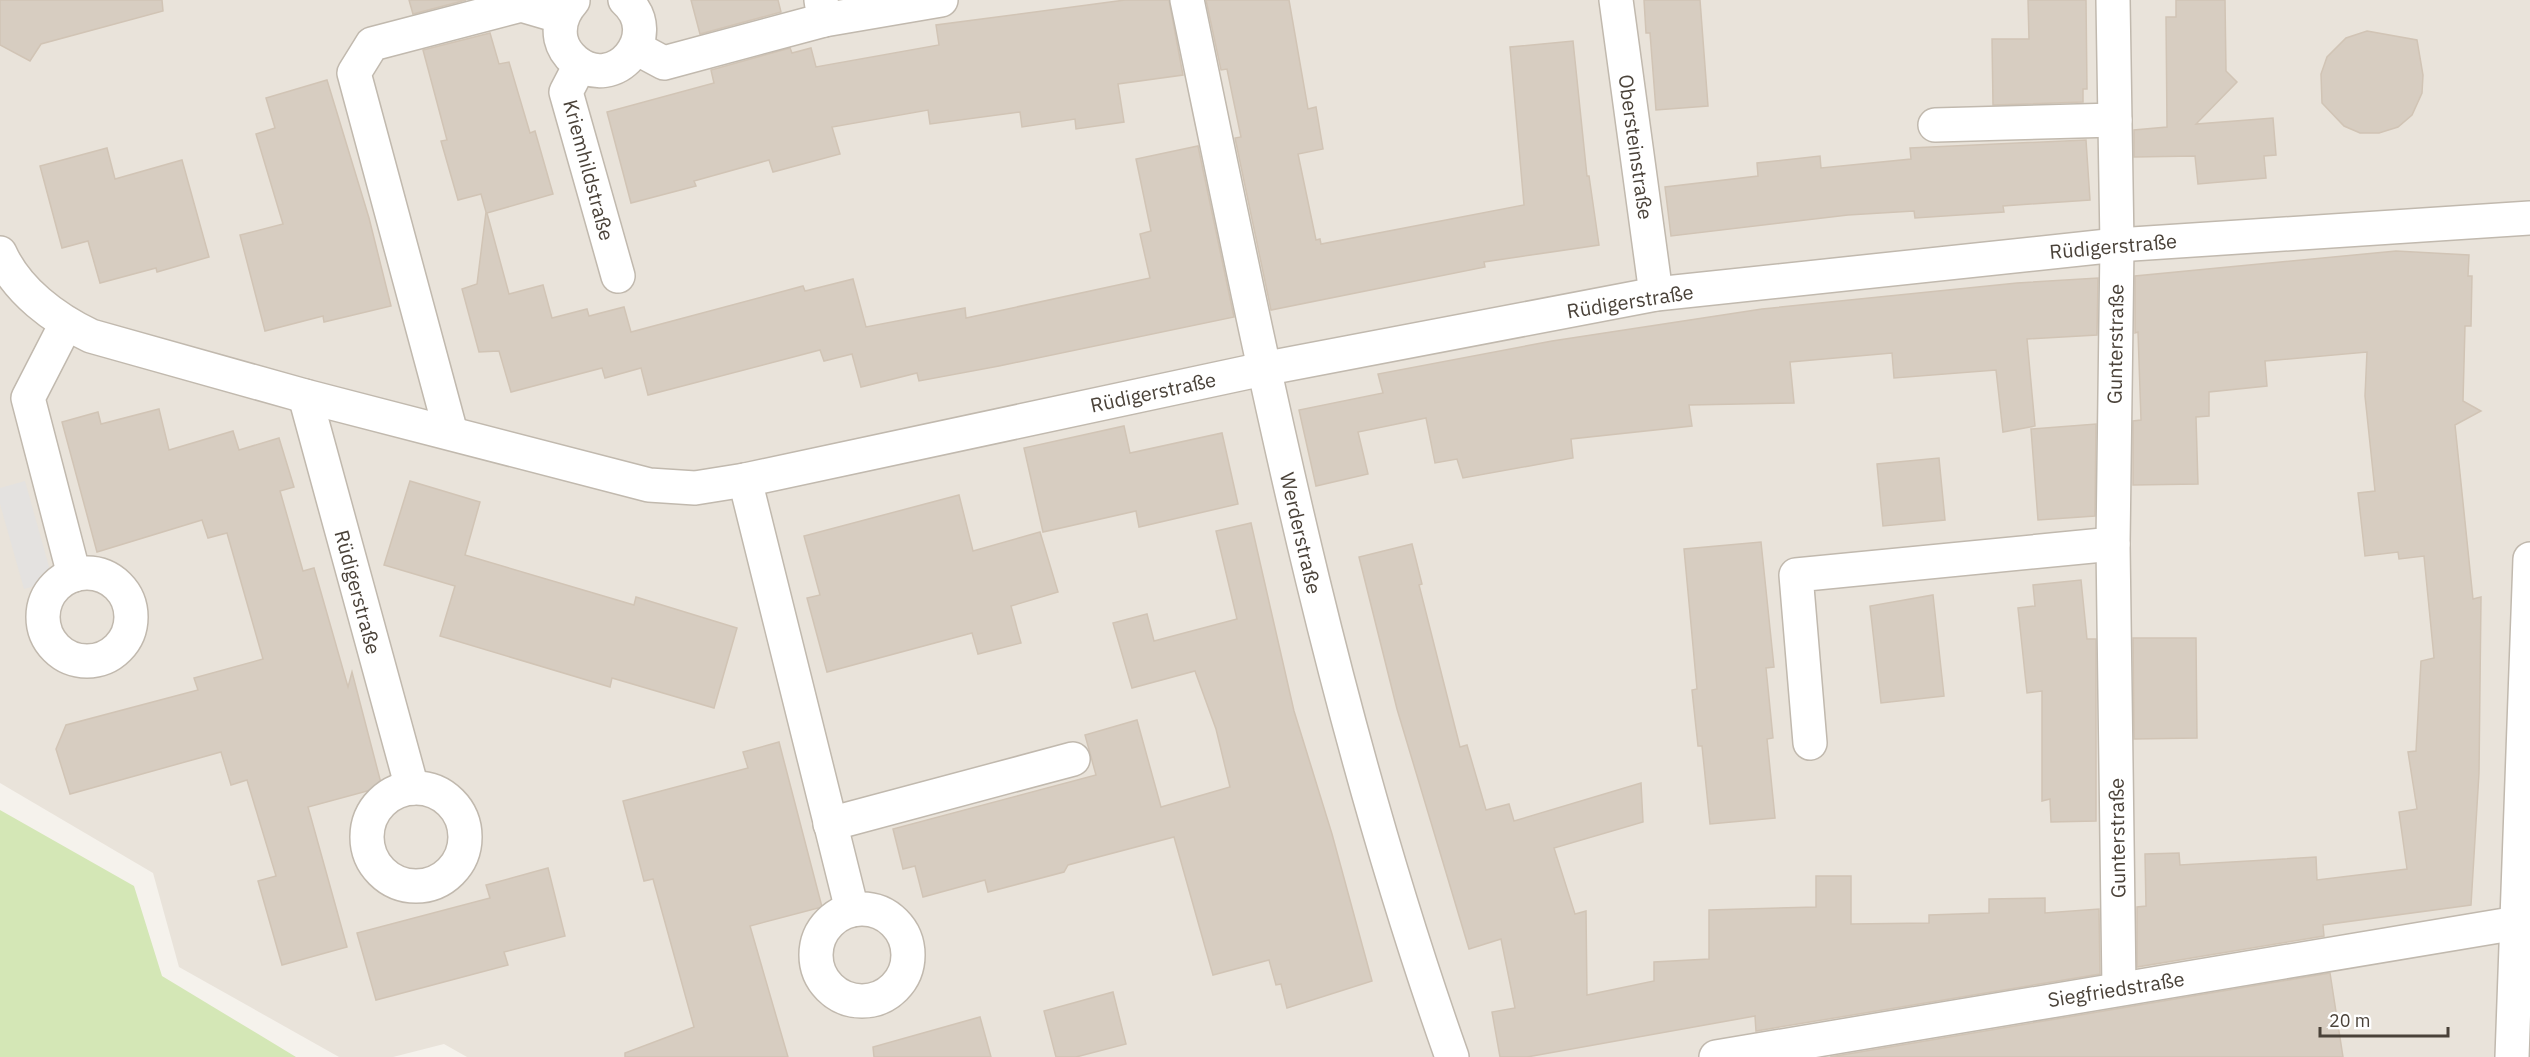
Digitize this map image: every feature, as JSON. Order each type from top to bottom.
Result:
[{"type":"street","points":[[624,0],[635,12],[639,23],[636,48],[664,63],[822,10],[941,0]]},
{"type":"street","name":"Werderstraße","points":[[1187,0],[1263,369],[1312,580],[1370,805],[1422,972],[1452,1057]]},
{"type":"street","name":"Obersteinstraße","points":[[1616,0],[1656,294]]},
{"type":"street","name":"Gunterstraße","points":[[2113,0],[2117,245],[2113,544],[2119,988]]},
{"type":"street","points":[[451,433],[354,73],[372,44],[521,4],[568,9],[560,31],[562,45],[570,57],[580,65]]},
{"type":"street","name":"Kriemhildstraße","points":[[618,276],[566,92],[580,65],[592,70],[606,70],[618,66],[636,48]]},
{"type":"street","points":[[1935,125],[2115,120]]},
{"type":"street","name":"Rüdigerstraße","points":[[0,253],[42,306],[66,324],[91,336],[305,396],[649,485],[695,488],[745,480],[1263,369],[1656,294],[2117,245],[2530,218]]},
{"type":"street","points":[[66,324],[28,398],[74,575]]},
{"type":"street","name":"Rüdigerstraße","points":[[305,396],[412,788]]},
{"type":"street","points":[[745,480],[852,910]]},
{"type":"street","points":[[1810,742],[1796,575],[2113,544]]},
{"type":"street","points":[[2511,1057],[2517,923],[2524,860],[2530,559]]},
{"type":"street","points":[[830,824],[1073,759]]},
{"type":"street","name":"Siegfriedstraße","points":[[1716,1057],[2517,923]]},
{"type":"shaded area","points":[[0,0],[2530,0],[2530,1057],[467,1057],[444,1044],[393,1057],[339,1057],[179,967],[153,873],[0,783]]},
{"type":"shaded area","points":[[25,481],[53,581],[24,589],[0,504],[0,488]]},
{"type":"green space","points":[[0,810],[134,886],[162,976],[296,1057],[0,1057]]},
{"type":"building","points":[[0,0],[162,0],[163,11],[41,44],[30,61],[0,45]]},
{"type":"building","points":[[409,0],[466,0],[413,14]]},
{"type":"building","points":[[691,0],[778,0],[781,12],[700,34]]},
{"type":"building","points":[[1125,0],[1169,0],[1183,75],[1118,84],[1124,122],[1076,129],[1075,119],[1022,127],[1020,112],[930,124],[928,110],[832,127],[840,154],[773,172],[769,160],[694,181],[696,186],[631,203],[607,112],[714,83],[711,70],[790,48],[792,53],[811,48],[816,67],[939,45],[936,25]]},
{"type":"building","points":[[1206,0],[1289,0],[1308,109],[1316,107],[1323,149],[1298,154],[1316,240],[1320,239],[1321,244],[1524,205],[1510,47],[1573,41],[1587,176],[1589,176],[1599,245],[1484,262],[1485,267],[1271,310],[1235,138],[1241,137],[1227,69],[1221,70]]},
{"type":"building","points":[[1644,0],[1700,0],[1708,106],[1656,110],[1650,33],[1646,33]]},
{"type":"building","points":[[2028,0],[2086,0],[2087,89],[2083,89],[2083,102],[1993,105],[1992,39],[2029,39]]},
{"type":"building","points":[[2176,0],[2225,0],[2226,71],[2237,82],[2196,124],[2273,118],[2276,155],[2264,156],[2266,178],[2198,184],[2195,156],[2134,157],[2134,130],[2167,127],[2166,17],[2176,17]]},
{"type":"building","points":[[2367,31],[2417,40],[2423,75],[2422,93],[2412,115],[2398,127],[2379,133],[2360,133],[2344,126],[2322,103],[2321,74],[2327,57],[2346,38]]},
{"type":"building","points":[[490,33],[499,64],[509,62],[530,133],[535,131],[553,194],[487,213],[509,294],[543,285],[552,318],[587,309],[589,316],[624,307],[631,332],[803,286],[805,291],[853,279],[866,327],[965,308],[966,318],[1150,278],[1140,234],[1151,231],[1136,159],[1198,146],[1234,317],[919,381],[917,373],[861,387],[852,354],[824,361],[820,350],[648,395],[641,368],[605,378],[602,368],[511,392],[499,351],[479,352],[462,289],[477,284],[486,212],[481,194],[458,200],[441,141],[447,140],[423,50]]},
{"type":"building","points":[[327,80],[369,218],[391,306],[324,322],[323,316],[265,331],[240,235],[283,224],[256,134],[275,128],[266,98]]},
{"type":"building","points":[[2086,140],[2090,200],[2003,206],[2004,212],[1915,218],[1914,211],[1848,215],[1671,236],[1665,187],[1758,176],[1757,163],[1820,156],[1821,168],[1911,159],[1910,148]]},
{"type":"building","points":[[107,148],[115,179],[182,160],[209,257],[157,272],[156,268],[100,283],[88,241],[62,248],[40,166]]},
{"type":"building","points":[[2396,251],[2469,255],[2468,276],[2472,276],[2471,326],[2465,326],[2463,401],[2481,411],[2455,425],[2473,599],[2481,597],[2479,773],[2471,905],[2323,925],[2324,936],[2137,967],[2137,907],[2146,906],[2145,854],[2179,853],[2180,865],[2316,857],[2317,880],[2407,869],[2399,812],[2417,809],[2408,752],[2416,751],[2421,661],[2434,658],[2424,556],[2399,559],[2398,552],[2365,556],[2358,493],[2375,491],[2365,396],[2367,352],[2265,361],[2267,386],[2209,392],[2209,416],[2196,417],[2198,484],[2133,485],[2133,421],[2141,420],[2138,332],[2135,333],[2135,276]]},
{"type":"building","points":[[2098,278],[2097,335],[2027,339],[2035,426],[2003,432],[1996,370],[1894,378],[1892,353],[1790,362],[1794,403],[1689,405],[1692,426],[1571,439],[1573,458],[1463,478],[1457,459],[1435,463],[1426,418],[1358,432],[1368,474],[1316,486],[1299,410],[1383,393],[1378,374],[1552,341],[1762,309],[2017,283]]},
{"type":"building","points":[[159,409],[169,450],[233,431],[239,450],[279,438],[294,487],[280,491],[303,571],[314,568],[348,687],[352,672],[382,787],[308,807],[347,947],[282,965],[258,881],[276,876],[247,780],[231,785],[221,752],[70,794],[56,749],[66,725],[198,690],[194,678],[263,659],[227,533],[208,538],[202,520],[97,552],[62,422],[98,412],[101,424]]},
{"type":"building","points":[[2096,424],[2095,516],[2038,520],[2031,429]]},
{"type":"building","points":[[1124,426],[1130,453],[1222,433],[1238,504],[1139,527],[1136,511],[1043,532],[1024,448]]},
{"type":"building","points":[[1939,458],[1945,520],[1883,526],[1877,464]]},
{"type":"building","points":[[410,481],[480,502],[465,555],[634,605],[636,597],[737,628],[714,708],[612,678],[610,687],[440,636],[455,586],[384,565]]},
{"type":"building","points":[[959,495],[973,551],[1040,532],[1058,592],[1011,606],[1021,643],[978,654],[972,633],[827,672],[807,598],[820,595],[804,536]]},
{"type":"building","points":[[1251,523],[1294,711],[1332,834],[1372,981],[1287,1008],[1281,984],[1276,985],[1269,960],[1213,975],[1174,837],[1068,865],[1064,872],[988,892],[985,880],[923,897],[915,866],[903,869],[893,829],[1096,775],[1085,735],[1137,720],[1161,807],[1230,787],[1216,729],[1195,671],[1132,688],[1113,623],[1147,614],[1154,641],[1237,619],[1216,531]]},
{"type":"building","points":[[1761,542],[1774,667],[1766,668],[1773,738],[1767,739],[1775,818],[1710,824],[1702,746],[1698,746],[1692,690],[1697,689],[1684,549]]},
{"type":"building","points":[[1412,544],[1422,584],[1419,585],[1460,747],[1467,745],[1486,810],[1509,804],[1514,821],[1641,783],[1643,822],[1554,848],[1575,914],[1586,911],[1587,995],[1654,981],[1654,962],[1709,959],[1709,910],[1816,907],[1816,876],[1851,876],[1851,924],[1929,923],[1929,915],[1989,913],[1989,899],[2045,898],[2045,913],[2099,909],[2100,974],[1756,1031],[1755,1016],[1527,1057],[1500,1057],[1492,1012],[1515,1008],[1501,939],[1469,949],[1397,709],[1359,557]]},
{"type":"building","points":[[2081,580],[2087,639],[2096,639],[2096,821],[2051,822],[2050,799],[2042,801],[2042,691],[2027,693],[2018,608],[2035,606],[2033,585]]},
{"type":"building","points":[[1933,595],[1944,696],[1881,703],[1870,606]]},
{"type":"building","points":[[2133,638],[2196,638],[2197,738],[2134,739]]},
{"type":"building","points":[[779,742],[822,907],[750,926],[788,1057],[625,1057],[625,1053],[694,1027],[653,879],[644,881],[623,801],[748,768],[743,752]]},
{"type":"building","points":[[548,868],[565,936],[504,952],[508,965],[376,1000],[357,933],[490,898],[486,885]]},
{"type":"building","points":[[2330,973],[2343,1057],[1830,1057]]},
{"type":"building","points":[[1113,992],[1126,1044],[1076,1057],[1056,1057],[1044,1011]]},
{"type":"building","points":[[980,1017],[991,1057],[874,1057],[873,1047]]}]
